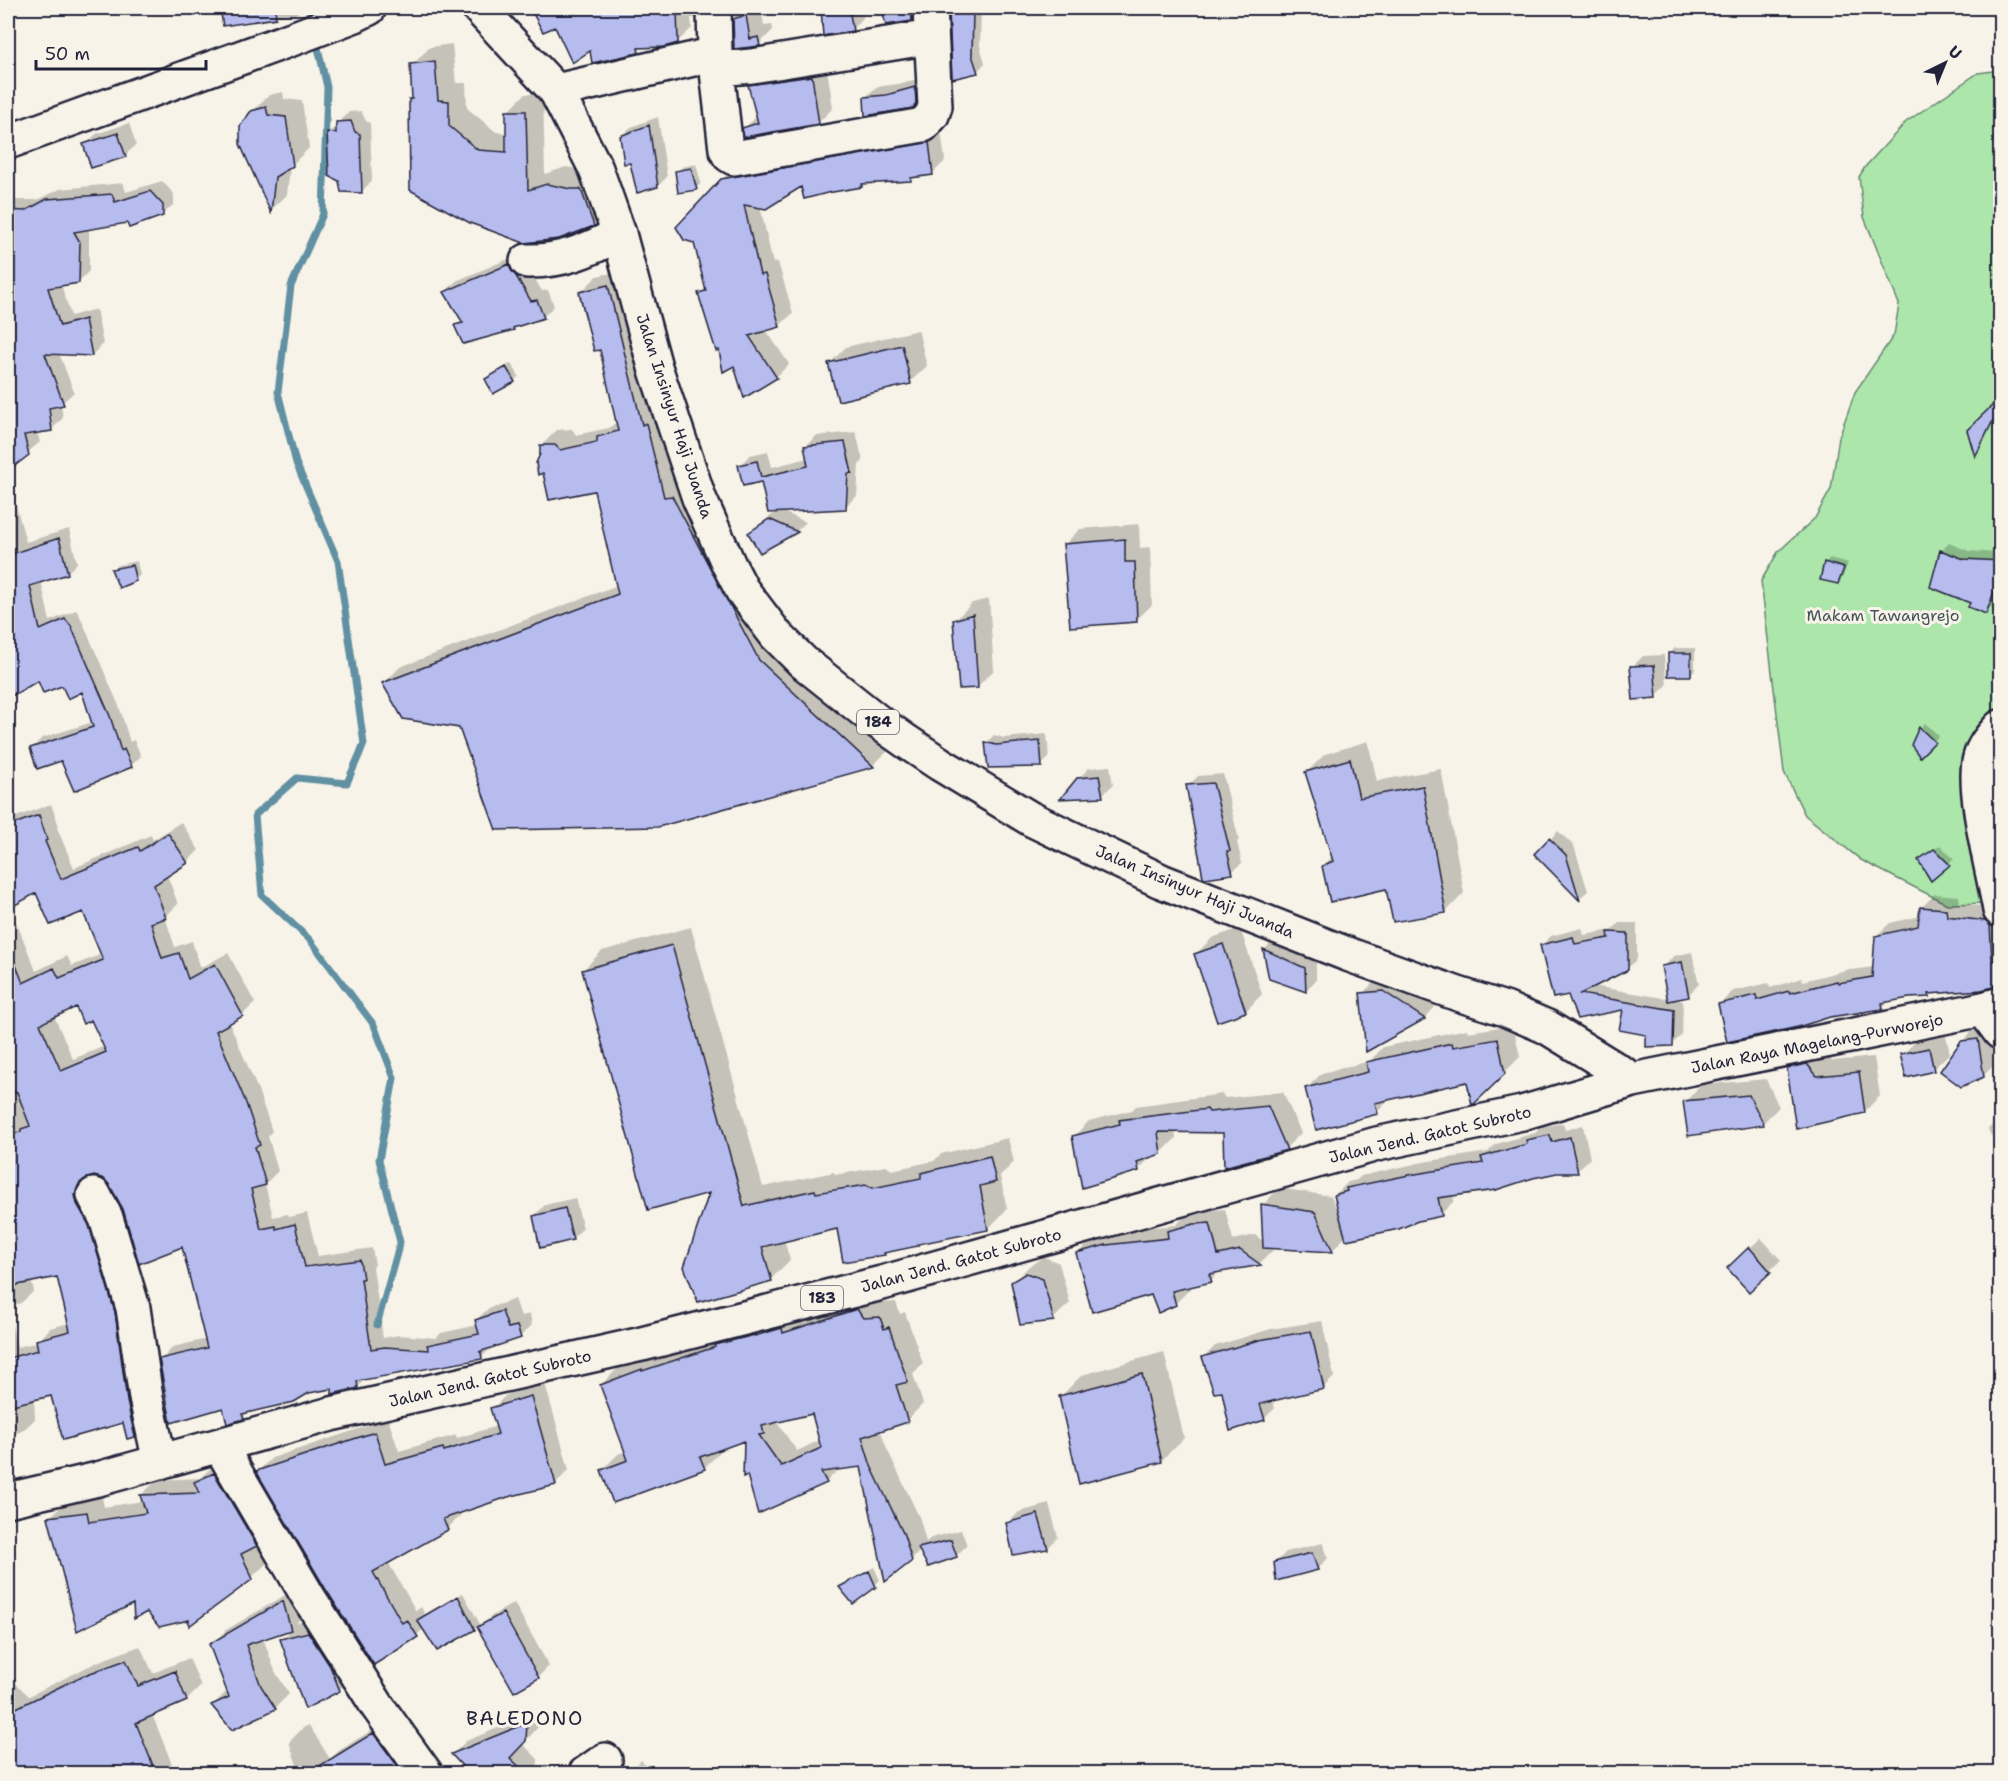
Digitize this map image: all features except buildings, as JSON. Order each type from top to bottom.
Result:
[{"type":"main road","points":[[8,142],[314,31],[369,8]]},
{"type":"main road","name":"Jalan Insinyur Haji Juanda","points":[[479,8],[556,91],[596,169],[619,234],[655,367],[699,498],[742,590],[776,635],[803,662],[906,742],[1031,819],[1161,881],[1347,954],[1505,1009],[1547,1027],[1633,1080]]},
{"type":"main road","points":[[556,91],[716,61],[752,66],[931,22],[934,108],[930,118],[923,125],[734,158],[726,151],[716,61],[714,8]]},
{"type":"main road","points":[[527,261],[561,258],[597,246],[619,234]]},
{"type":"main road","points":[[2001,727],[1982,751],[1977,772],[2001,910]]},
{"type":"main road","name":"Jalan Raya Magelang-Purworejo","points":[[1633,1080],[1995,1015]]},
{"type":"main road","name":"Jalan Jend. Gatot Subroto","points":[[8,1500],[160,1462],[331,1414],[642,1344],[882,1283],[1377,1144],[1522,1113],[1633,1080]]},
{"type":"main road","points":[[94,1195],[106,1218],[133,1308],[146,1398],[160,1462]]},
{"type":"main road","points":[[220,1446],[315,1608],[378,1707],[426,1773]]},
{"type":"green space","name":"Makam Tawangrejo","points":[[2000,70],[2000,726],[1995,732],[1990,903],[1947,904],[1861,860],[1805,815],[1784,772],[1761,581],[1778,552],[1815,518],[1831,489],[1839,437],[1855,392],[1894,335],[1899,304],[1864,217],[1859,177],[1865,167],[1906,122],[1978,73]]},
{"type":"waterway","points":[[308,8],[312,23]]},
{"type":"waterway","points":[[316,39],[327,87],[323,214],[291,286],[278,392],[296,463],[338,561],[364,744],[347,783],[297,778],[255,815],[262,895],[310,940],[374,1025],[394,1078],[379,1160],[400,1242],[377,1325]]},
{"type":"district","name":"BALEDONO","points":[[525,1718]]}]
